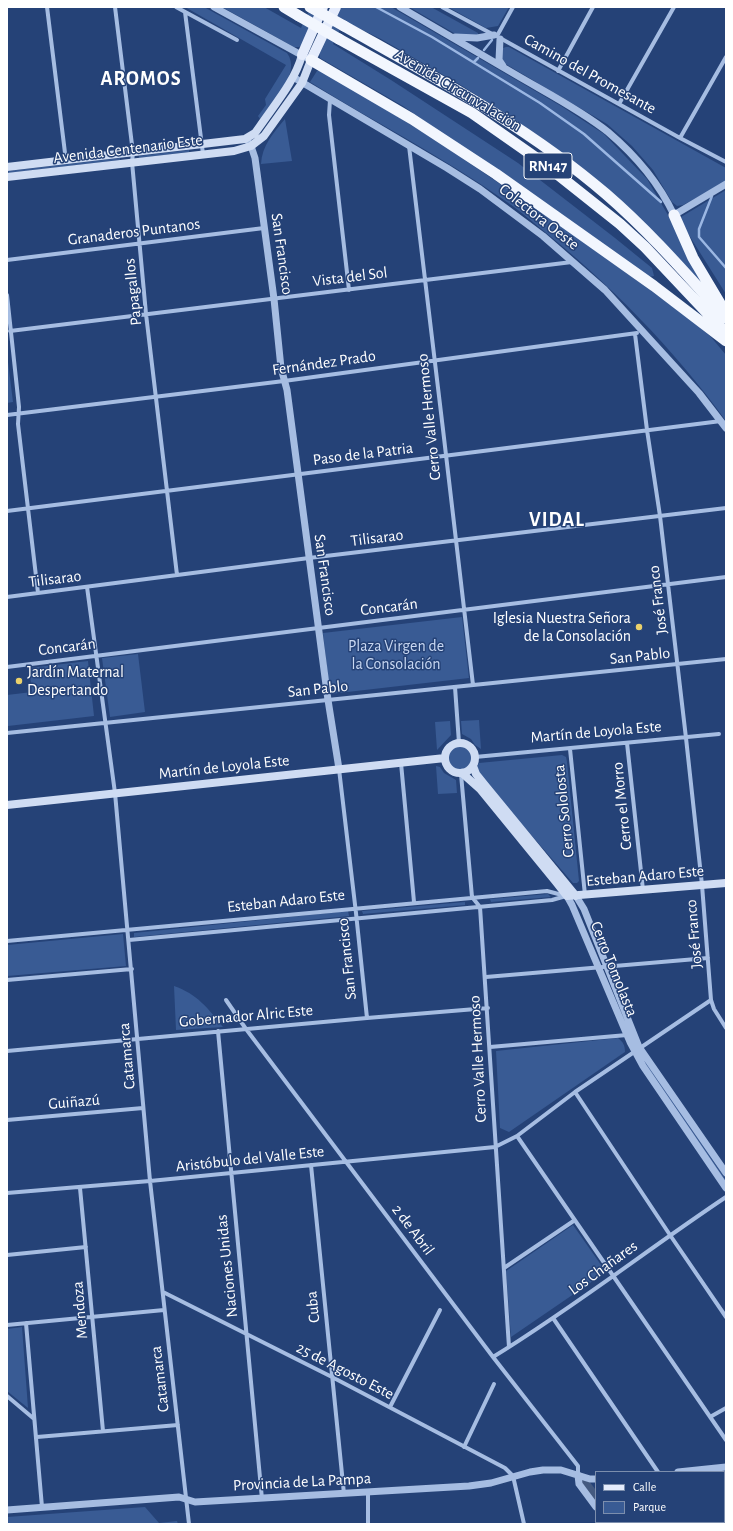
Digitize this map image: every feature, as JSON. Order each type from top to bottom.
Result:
[{"type":"highway","name":"Avenida Circunvalación","points":[[284,7],[472,113],[547,166],[620,224],[645,247],[726,333]]},
{"type":"highway","name":"Avenida Circunvalación","points":[[310,7],[479,103],[554,153],[605,193],[636,220],[726,318]]},
{"type":"highway","points":[[306,57],[412,119],[496,174],[654,286],[726,341]]},
{"type":"highway","points":[[674,215],[693,258],[726,312]]},
{"type":"main road","points":[[252,146],[264,136],[302,83],[306,57],[323,7]]},
{"type":"main road","points":[[246,139],[255,133],[260,126],[306,57],[336,7]]},
{"type":"main road","name":"Avenida Centenario Este","points":[[7,167],[246,139]]},
{"type":"main road","name":"Avenida Centenario Este","points":[[7,177],[234,151],[252,146]]},
{"type":"main road","points":[[464,743],[472,748],[475,757],[473,766],[469,770],[461,773],[448,767],[445,754],[450,746],[464,743]]},
{"type":"main road","name":"Martín de Loyola Este","points":[[7,805],[445,758]]},
{"type":"main road","name":"Cerro Tomolasta","points":[[473,766],[476,774],[484,784],[581,896]]},
{"type":"main road","name":"Cerro Tomolasta","points":[[461,773],[480,790],[566,896]]},
{"type":"main road","name":"Esteban Adaro Este","points":[[566,896],[581,896],[726,883]]},
{"type":"street","points":[[47,7],[66,161]]},
{"type":"street","name":"Papagallos","points":[[115,7],[133,153],[132,162],[146,314],[177,576]]},
{"type":"street","points":[[176,7],[237,40]]},
{"type":"street","points":[[214,7],[306,57]]},
{"type":"street","points":[[400,7],[561,101],[607,132],[630,153],[646,171],[668,203],[674,215],[726,184]]},
{"type":"street","name":"Camino del Promesante","points":[[442,7],[726,162]]},
{"type":"street","points":[[506,69],[500,64],[497,37],[513,7]]},
{"type":"street","points":[[558,70],[593,7]]},
{"type":"street","points":[[619,104],[674,7]]},
{"type":"street","points":[[185,12],[203,154]]},
{"type":"street","points":[[452,37],[497,37]]},
{"type":"street","points":[[680,138],[726,57]]},
{"type":"street","name":"Colectora Oeste","points":[[293,77],[480,189],[522,219],[574,261],[605,290],[642,330],[699,393],[726,428]]},
{"type":"street","points":[[330,100],[329,115],[349,290]]},
{"type":"street","name":"San Francisco","points":[[246,139],[252,146],[255,158],[274,299],[281,368],[287,390],[318,628],[339,769],[356,908],[367,1018]]},
{"type":"street","name":"Cerro Valle Hermoso","points":[[409,146],[436,360],[445,457],[473,685]]},
{"type":"street","name":"Granaderos Puntanos","points":[[7,260],[264,228]]},
{"type":"street","name":"Vista del Sol","points":[[10,330],[349,290],[574,261]]},
{"type":"street","points":[[7,295],[19,414],[18,424],[38,593]]},
{"type":"street","name":"Fernández Prado","points":[[7,415],[284,381],[635,334],[642,330]]},
{"type":"street","name":"José Franco","points":[[635,334],[669,585],[702,885],[711,1000],[714,1009],[726,1028]]},
{"type":"street","name":"Paso de la Patria","points":[[7,511],[167,490],[445,457],[721,421]]},
{"type":"street","name":"Tilisarao","points":[[7,597],[309,558],[726,508]]},
{"type":"street","name":"Concarán","points":[[7,667],[726,577]]},
{"type":"street","name":"Catamarca","points":[[87,587],[115,793],[150,1182],[189,1524]]},
{"type":"street","name":"San Pablo","points":[[7,732],[726,659]]},
{"type":"street","points":[[455,687],[459,743]]},
{"type":"street","name":"Martín de Loyola Este","points":[[475,757],[720,734]]},
{"type":"street","name":"Cerro el Morro","points":[[627,743],[643,890]]},
{"type":"street","name":"Cerro Sololosta","points":[[570,749],[581,896]]},
{"type":"street","points":[[401,762],[414,902]]},
{"type":"street","points":[[461,773],[472,897],[480,907]]},
{"type":"street","name":"Esteban Adaro Este","points":[[7,941],[547,890],[566,896]]},
{"type":"street","name":"Cerro Tomolasta","points":[[566,896],[572,905],[626,1035],[726,1173]]},
{"type":"street","name":"Esteban Adaro Este","points":[[129,940],[552,900],[566,896]]},
{"type":"street","name":"Cerro Tomolasta","points":[[581,896],[584,909],[634,1034],[643,1066],[726,1188]]},
{"type":"street","name":"Cerro Valle Hermoso","points":[[480,907],[488,1008],[508,1347]]},
{"type":"street","points":[[486,977],[708,958]]},
{"type":"street","points":[[7,980],[132,969]]},
{"type":"street","name":"2 de Abril","points":[[226,1000],[493,1357],[578,1466],[578,1475]]},
{"type":"street","points":[[495,1147],[517,1136],[575,1092],[711,1000]]},
{"type":"street","name":"Gobernador Alric Este","points":[[7,1051],[246,1028],[488,1008]]},
{"type":"street","name":"Naciones Unidas","points":[[218,1031],[230,1173],[262,1499]]},
{"type":"street","points":[[490,1047],[634,1034]]},
{"type":"street","points":[[575,1092],[726,1317]]},
{"type":"street","name":"Guiñazú","points":[[7,1120],[143,1108]]},
{"type":"street","points":[[517,1136],[726,1440]]},
{"type":"street","name":"Aristóbulo del Valle Este","points":[[7,1193],[150,1182],[495,1147]]},
{"type":"street","name":"Cuba","points":[[311,1165],[344,1494]]},
{"type":"street","name":"Mendoza","points":[[80,1188],[103,1431]]},
{"type":"street","name":"Los Chañares","points":[[493,1357],[553,1318],[726,1197]]},
{"type":"street","points":[[504,1268],[575,1220]]},
{"type":"street","points":[[7,1255],[86,1247]]},
{"type":"street","name":"25 de Agosto Este","points":[[163,1292],[390,1407],[505,1468],[513,1476]]},
{"type":"street","points":[[7,1325],[164,1310]]},
{"type":"street","points":[[390,1407],[440,1310]]},
{"type":"street","points":[[553,1318],[657,1471]]},
{"type":"street","points":[[26,1323],[42,1507]]},
{"type":"street","points":[[464,1447],[494,1384]]},
{"type":"street","points":[[7,1396],[34,1418]]},
{"type":"street","points":[[710,1417],[726,1408]]},
{"type":"street","points":[[36,1437],[178,1425]]},
{"type":"street","points":[[688,1471],[726,1467]]},
{"type":"street","name":"Provincia de La Pampa","points":[[7,1510],[179,1497],[195,1502],[469,1486],[491,1483],[513,1476],[543,1470],[561,1470],[593,1479]]},
{"type":"street","points":[[578,1475],[579,1484],[595,1506]]},
{"type":"street","points":[[513,1476],[524,1524]]},
{"type":"street","points":[[368,1492],[368,1524]]},
{"type":"green space","points":[[185,7],[204,7],[287,53],[291,61],[291,70],[284,88],[260,119],[258,116],[266,105],[265,99],[286,65]]},
{"type":"green space","points":[[222,7],[264,7],[301,28],[311,7],[320,7],[302,45],[299,47],[294,47]]},
{"type":"green space","points":[[341,7],[391,7],[561,106],[604,134],[647,179],[672,222],[713,301],[659,237],[508,115],[459,84],[381,39],[344,21],[333,44],[518,163],[652,268],[654,276],[648,277],[403,106],[320,58],[319,52]]},
{"type":"green space","points":[[409,7],[431,7],[478,33],[478,36],[459,36]]},
{"type":"green space","points":[[448,7],[509,7],[498,26],[486,28]]},
{"type":"green space","points":[[509,47],[726,168],[726,182],[683,205],[677,206],[672,202],[653,170],[632,146],[607,124],[504,63],[501,59],[503,48]]},
{"type":"green space","points":[[317,71],[324,71],[412,125],[560,226],[694,322],[711,337],[726,355],[726,421],[685,368],[639,318],[566,249],[518,210],[480,184],[310,82]]},
{"type":"green space","points":[[285,119],[292,161],[261,164],[263,151],[272,135]]},
{"type":"green space","points":[[189,150],[189,152],[139,158],[139,156]]},
{"type":"green space","points":[[120,158],[120,160],[9,173],[8,171]]},
{"type":"green space","points":[[726,190],[726,294],[682,224],[681,217]]},
{"type":"green space","points":[[7,354],[13,402],[7,403]]},
{"type":"green space","name":"Plaza Virgen de la Consolación","points":[[462,617],[469,678],[330,694],[323,633]]},
{"type":"green space","points":[[138,654],[145,712],[110,717],[102,658]]},
{"type":"green space","points":[[88,661],[94,716],[8,726],[7,695],[32,692],[29,668]]},
{"type":"green space","points":[[479,720],[481,749],[475,745],[471,739],[462,734],[461,721]]},
{"type":"green space","points":[[450,721],[451,735],[437,750],[435,722]]},
{"type":"green space","points":[[460,746],[465,747],[471,753],[471,763],[465,769],[460,770],[455,769],[449,763],[448,758],[449,753],[455,747]]},
{"type":"green space","points":[[562,755],[566,757],[567,762],[579,881],[577,883],[573,883],[478,774],[476,769],[479,763]]},
{"type":"green space","points":[[436,766],[440,767],[444,773],[456,780],[457,793],[438,794]]},
{"type":"green space","points":[[548,894],[551,897],[491,902],[490,899]]},
{"type":"green space","points":[[465,902],[465,905],[363,914],[362,911]]},
{"type":"green space","points":[[348,911],[349,916],[134,937],[134,933]]},
{"type":"green space","points":[[123,934],[126,966],[7,976],[7,945]]},
{"type":"green space","points":[[174,986],[196,997],[202,1002],[223,1027],[176,1030]]},
{"type":"green space","points":[[618,1038],[625,1047],[625,1052],[509,1132],[500,1128],[496,1051]]},
{"type":"green space","points":[[645,1061],[726,1180],[726,1183],[644,1062]]},
{"type":"green space","points":[[573,1225],[606,1272],[511,1337],[506,1271]]},
{"type":"green space","points":[[22,1327],[28,1408],[7,1391],[7,1329]]},
{"type":"green space","points":[[145,1507],[159,1523],[177,1521],[178,1524],[7,1524],[7,1517]]},
{"type":"waterway","points":[[376,7],[432,37],[540,103],[584,134],[661,202]]},
{"type":"waterway","points":[[484,50],[492,40]]},
{"type":"waterway","points":[[474,62],[478,58]]},
{"type":"waterway","points":[[712,196],[699,229],[699,237],[726,268]]},
{"type":"waterway","points":[[584,1481],[595,1496]]},
{"type":"place","name":"Iglesia Nuestra Señora de la Consolación","points":[[639,627]]},
{"type":"place","name":"Jardín Maternal Despertando","points":[[19,681]]},
{"type":"district","name":"AROMOS","points":[[141,79]]},
{"type":"district","name":"VIDAL","points":[[557,520]]}]
